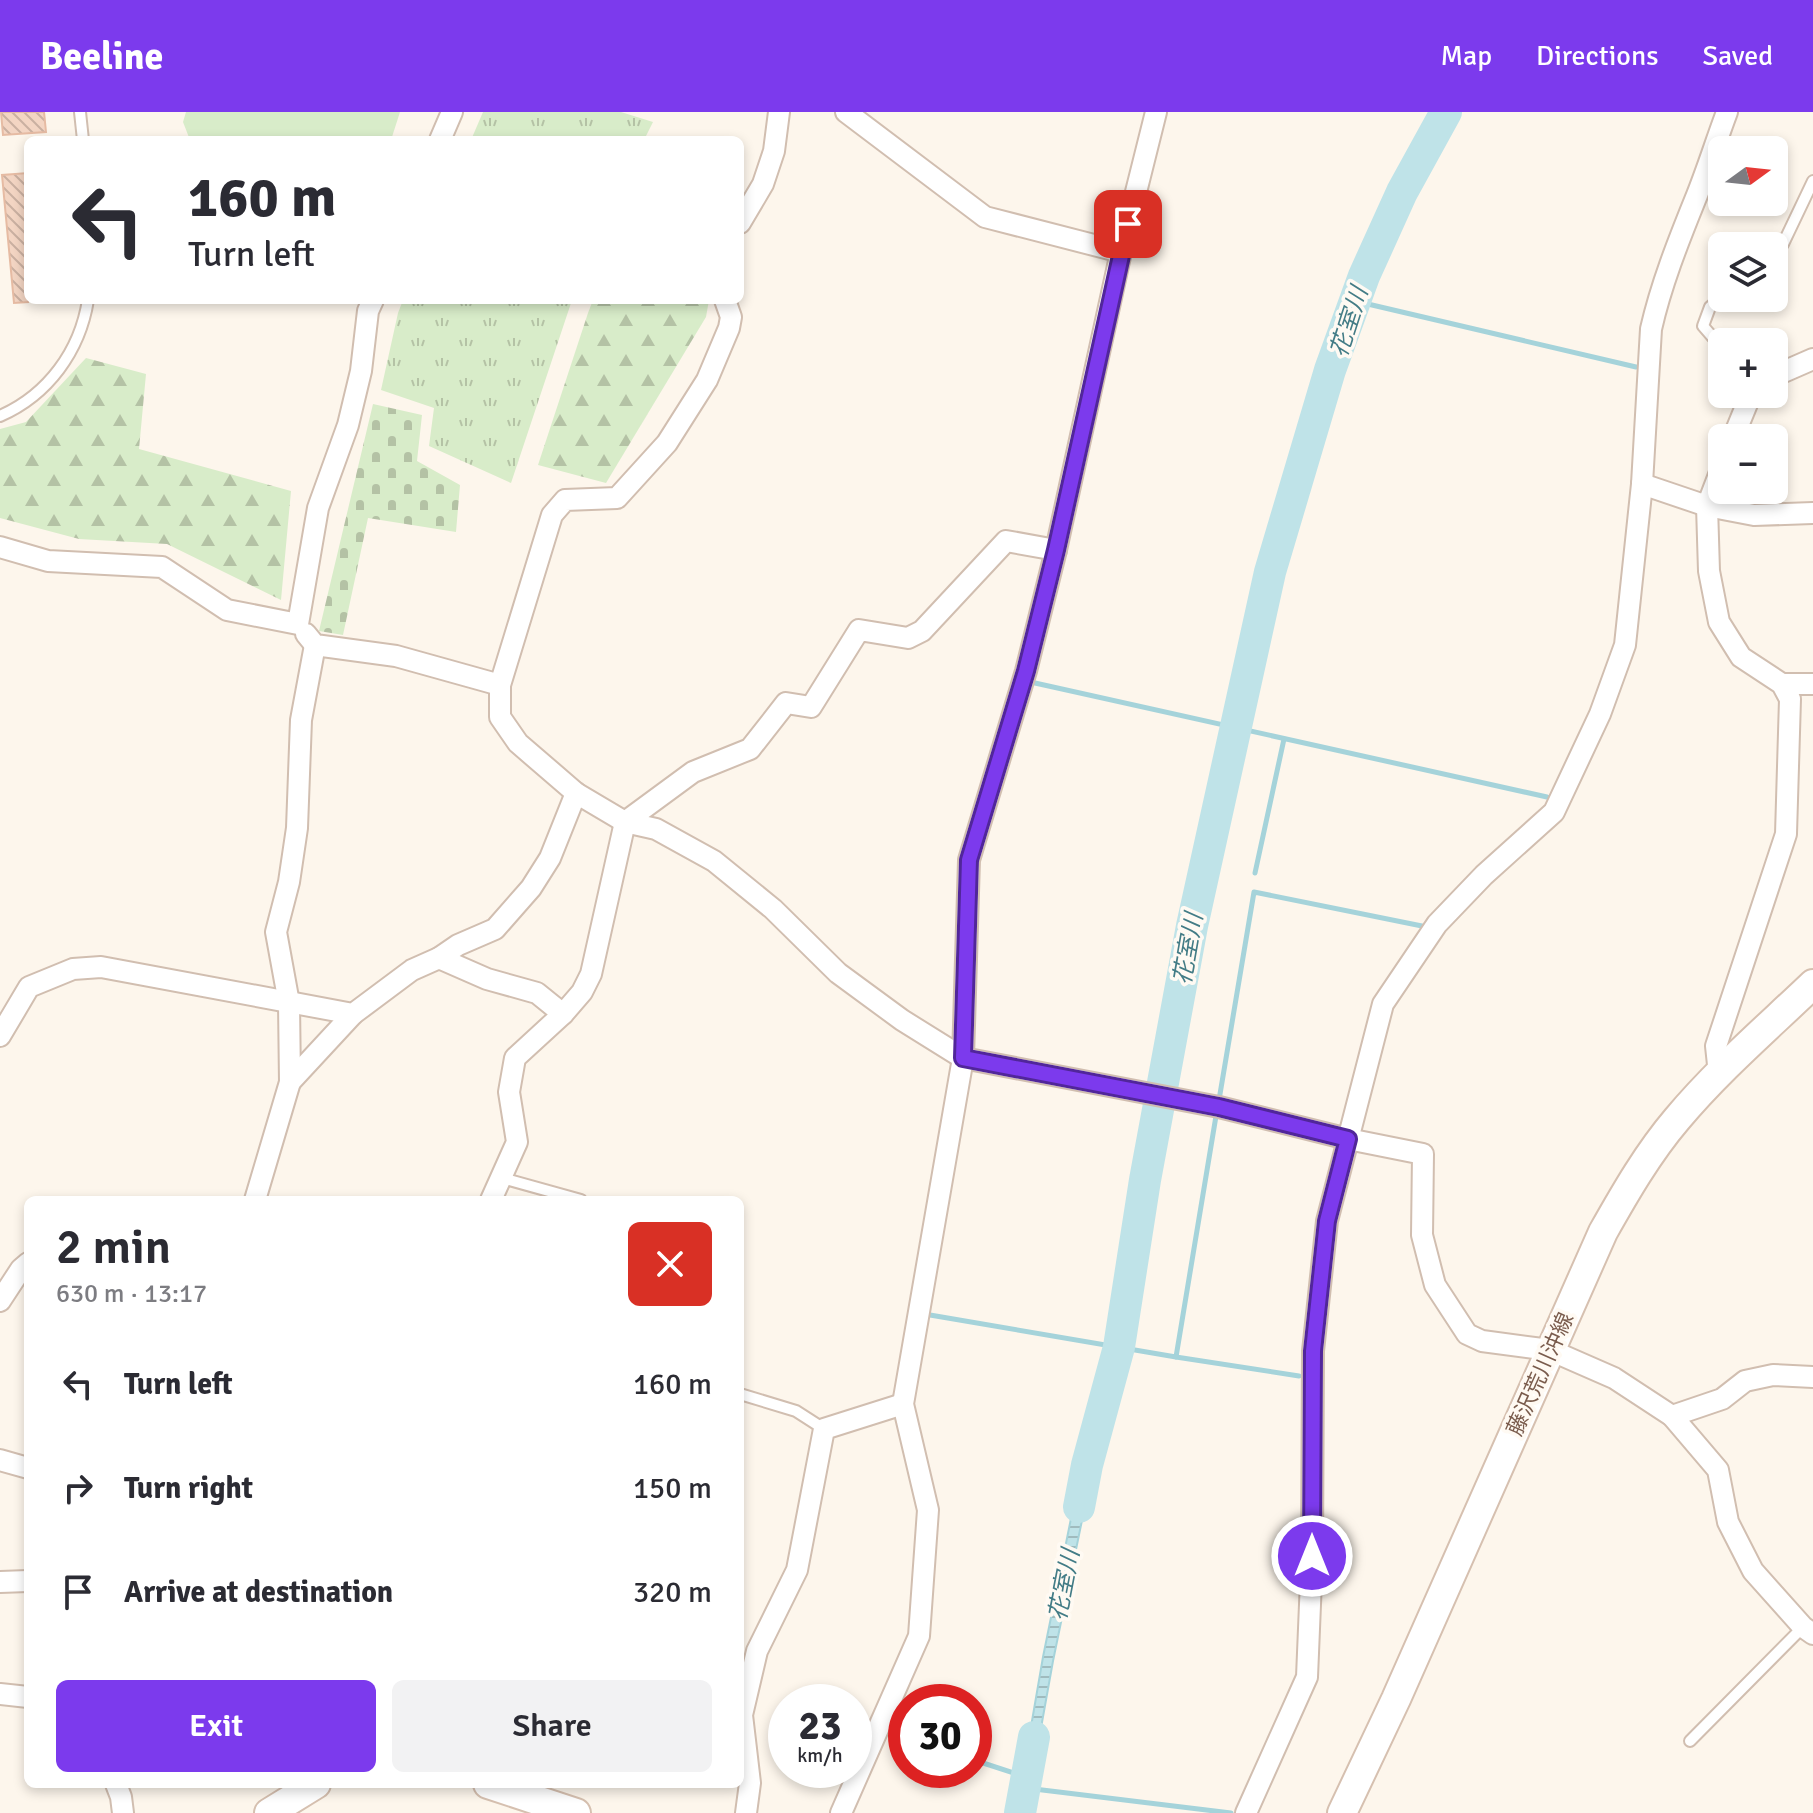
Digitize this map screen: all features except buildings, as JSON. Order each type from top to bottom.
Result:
[{"type":"main road","name":"藤沢荒川沖線","points":[[1342,1813],[1396,1699],[1603,1232],[1624,1195],[1676,1120],[1813,984]]},
{"type":"main road","points":[[277,1799],[306,1788]]},
{"type":"main road","points":[[508,1788],[529,1792],[576,1813]]},
{"type":"street","points":[[442,136],[452,112]]},
{"type":"street","points":[[744,216],[763,184],[774,151],[779,112]]},
{"type":"street","points":[[846,112],[985,217],[1121,252]]},
{"type":"street","points":[[841,1813],[919,1636],[928,1510],[903,1404],[963,1058],[969,860],[1026,671],[1156,112]]},
{"type":"street","points":[[1246,1813],[1307,1677],[1312,1556],[1313,1351],[1327,1221],[1383,1004],[1437,924],[1484,875],[1554,812],[1600,714],[1625,645],[1642,484],[1651,329],[1727,112]]},
{"type":"street","points":[[298,624],[318,508],[348,425],[361,371],[371,304]]},
{"type":"street","points":[[726,304],[731,317],[729,328],[707,380],[667,443],[617,498],[565,500],[552,515],[500,685],[500,717],[518,743],[576,793],[625,822],[656,829],[714,861],[773,909],[838,973],[902,1020],[963,1058],[1219,1107],[1423,1154],[1422,1235],[1435,1285],[1467,1334],[1482,1341],[1550,1350],[1614,1378],[1672,1416],[1718,1470],[1728,1522],[1753,1571],[1808,1631]]},
{"type":"street","points":[[1788,370],[1813,359]]},
{"type":"street","points":[[1642,484],[1707,506],[1754,515],[1813,513]]},
{"type":"street","points":[[1707,506],[1709,571],[1719,622],[1741,657],[1782,684],[1790,699],[1786,834],[1716,1046],[1719,1074]]},
{"type":"street","points":[[493,1196],[517,1142],[509,1092],[515,1058],[563,1014],[582,992],[591,974],[625,822],[693,772],[750,749],[786,703],[811,707],[859,630],[908,638],[922,631],[1006,541],[1056,550]]},
{"type":"street","points":[[0,547],[48,561],[162,567],[227,610],[298,624],[315,645],[396,656],[500,685]]},
{"type":"street","points":[[256,1196],[290,1082],[289,1003],[276,932],[289,882],[297,828],[301,720],[315,645]]},
{"type":"street","points":[[1782,684],[1813,684]]},
{"type":"street","points":[[290,1082],[353,1014],[412,970],[495,929],[531,888],[550,858],[576,793]]},
{"type":"street","points":[[439,958],[487,979],[537,993],[563,1014]]},
{"type":"street","points":[[0,1036],[29,987],[73,969],[101,967],[353,1014]]},
{"type":"street","points":[[0,1301],[24,1266]]},
{"type":"street","points":[[1672,1416],[1722,1399],[1745,1381],[1773,1375],[1813,1377]]},
{"type":"street","points":[[744,1703],[757,1651],[797,1570],[824,1429],[903,1404]]},
{"type":"street","points":[[0,1460],[24,1467]]},
{"type":"street","points":[[0,1582],[24,1581]]},
{"type":"street","points":[[0,1694],[24,1697]]},
{"type":"street","points":[[744,1738],[750,1783],[746,1813]]},
{"type":"street","points":[[118,1788],[123,1813]]},
{"type":"lane","points":[[80,112],[83,136]]},
{"type":"lane","points":[[1788,234],[1813,181]]},
{"type":"lane","points":[[0,416],[28,400],[64,364],[82,328],[87,304]]},
{"type":"lane","points":[[1708,312],[1703,326],[1708,332]]},
{"type":"lane","points":[[502,1178],[567,1196]]},
{"type":"lane","points":[[744,1395],[796,1411],[824,1429]]},
{"type":"lane","points":[[1690,1741],[1808,1631]]},
{"type":"green space","points":[[186,112],[400,112],[392,136],[188,136],[183,122]]},
{"type":"green space","points":[[483,112],[621,112],[653,122],[646,136],[473,136]]},
{"type":"green space","points":[[401,304],[571,304],[511,483],[429,446],[434,408],[381,390]]},
{"type":"green space","points":[[591,304],[708,304],[706,317],[606,483],[538,465]]},
{"type":"green space","points":[[86,358],[146,374],[139,449],[291,491],[281,600],[167,544],[79,539],[0,518],[0,429],[26,422]]},
{"type":"green space","points":[[373,404],[422,415],[417,461],[460,485],[456,532],[368,518],[343,635],[319,631]]},
{"type":"water","points":[[1082,1464],[1093,1467],[1032,1778],[1022,1779],[1043,1657]]},
{"type":"water","points":[[1029,1785],[1024,1813],[1014,1813],[1019,1786]]},
{"type":"waterway","name":"花室川","points":[[1079,1507],[1087,1465],[1119,1347],[1145,1180],[1192,926],[1270,572],[1330,370],[1364,276],[1402,192],[1446,112]]},
{"type":"waterway","points":[[1355,301],[1636,367]]},
{"type":"waterway","points":[[1035,683],[1547,797]]},
{"type":"waterway","points":[[1255,873],[1284,739]]},
{"type":"waterway","points":[[1219,1100],[1254,892],[1422,926]]},
{"type":"waterway","points":[[930,1315],[1176,1357],[1217,1110]]},
{"type":"waterway","points":[[1176,1357],[1299,1376]]},
{"type":"waterway","name":"花室川","points":[[1020,1813],[1034,1737]]},
{"type":"waterway","points":[[992,1766],[1026,1777]]},
{"type":"waterway","points":[[1026,1788],[1231,1813]]},
{"type":"route","points":[[1128,224],[1026,671],[969,860],[963,1058],[1219,1107],[1348,1139],[1327,1221],[1313,1351],[1312,1556]]}]
